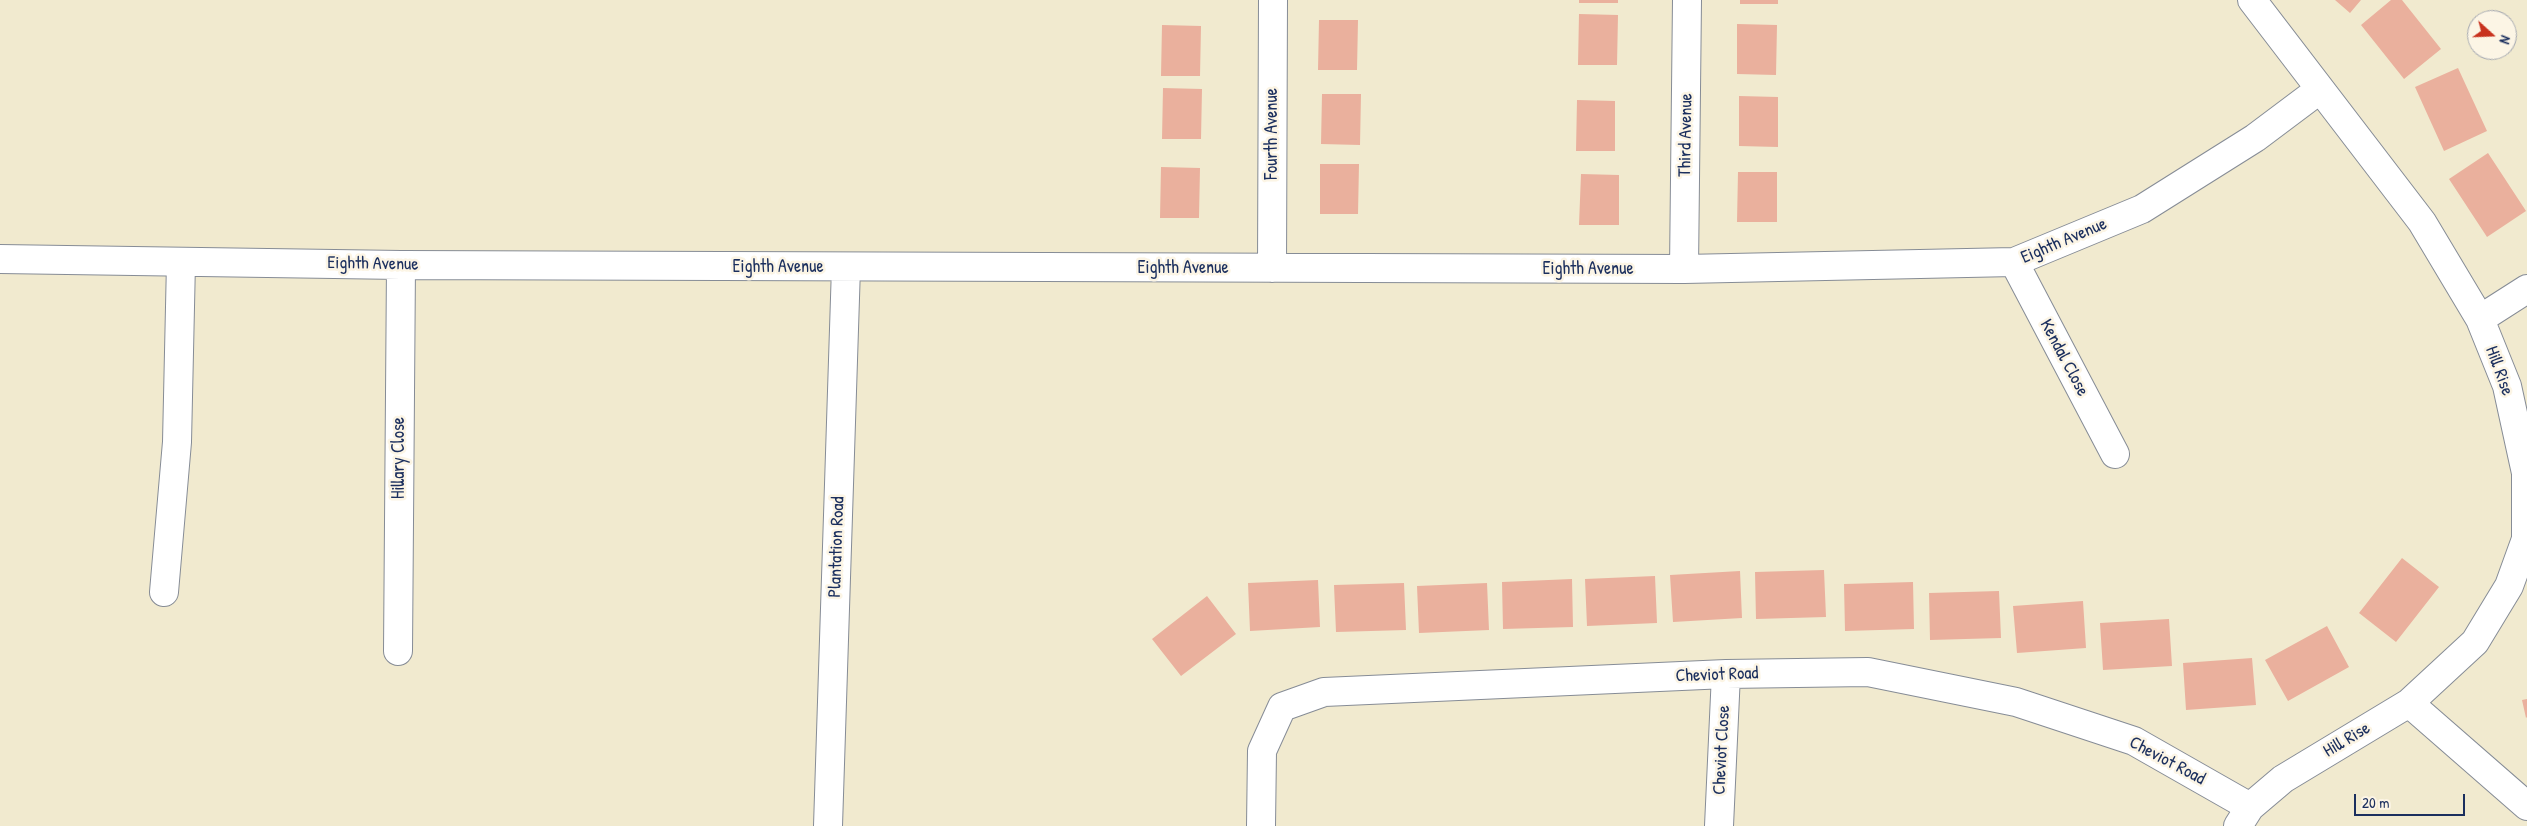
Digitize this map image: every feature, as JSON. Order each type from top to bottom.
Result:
[{"type":"street","name":"Fourth Avenue","points":[[1272,268],[1273,0]]},
{"type":"street","name":"Third Avenue","points":[[1684,269],[1687,0]]},
{"type":"street","name":"Hill Rise","points":[[2244,817],[2283,779],[2409,703],[2475,642],[2509,586],[2526,539],[2526,473],[2507,386],[2480,319],[2422,222],[2319,90],[2252,0]]},
{"type":"street","name":"Eighth Avenue","points":[[0,259],[401,265],[1684,269],[2014,262],[2142,209],[2256,138],[2319,90]]},
{"type":"street","points":[[164,592],[177,442],[180,262]]},
{"type":"street","name":"Kendal Close","points":[[2014,262],[2115,454]]},
{"type":"street","name":"Hillary Close","points":[[398,651],[401,265]]},
{"type":"street","name":"Plantation Road","points":[[828,826],[846,267]]},
{"type":"street","points":[[2480,319],[2527,289]]},
{"type":"street","name":"Cheviot Road","points":[[1261,826],[1262,751],[1282,708],[1324,692],[1726,674],[1868,672],[2016,702],[2134,741],[2244,817]]},
{"type":"street","name":"Cheviot Close","points":[[1719,826],[1726,674]]},
{"type":"street","points":[[2409,703],[2527,806]]},
{"type":"building","points":[[1579,0],[1618,0],[1618,3],[1579,3]]},
{"type":"building","points":[[1740,0],[1778,0],[1778,4],[1740,4]]},
{"type":"building","points":[[2335,0],[2361,0],[2350,13]]},
{"type":"building","points":[[2391,0],[2402,0],[2441,49],[2404,79],[2361,25]]},
{"type":"building","points":[[1579,14],[1618,15],[1617,65],[1578,65]]},
{"type":"building","points":[[1319,20],[1358,20],[1357,70],[1318,70]]},
{"type":"building","points":[[1737,24],[1777,25],[1776,75],[1737,74]]},
{"type":"building","points":[[1162,25],[1201,26],[1200,76],[1161,76]]},
{"type":"building","points":[[2458,68],[2487,131],[2444,151],[2415,87]]},
{"type":"building","points":[[1163,88],[1202,89],[1201,139],[1162,139]]},
{"type":"building","points":[[1322,94],[1361,94],[1360,145],[1321,144]]},
{"type":"building","points":[[1739,96],[1778,97],[1778,147],[1739,146]]},
{"type":"building","points":[[1577,100],[1615,101],[1615,151],[1576,151]]},
{"type":"building","points":[[2488,153],[2526,211],[2487,237],[2449,179]]},
{"type":"building","points":[[1320,164],[1359,164],[1358,214],[1320,214]]},
{"type":"building","points":[[1161,167],[1200,168],[1199,218],[1160,218]]},
{"type":"building","points":[[1738,172],[1777,172],[1777,222],[1737,222]]},
{"type":"building","points":[[1581,174],[1619,175],[1619,225],[1579,225]]},
{"type":"building","points":[[2402,558],[2439,587],[2396,642],[2359,613]]},
{"type":"building","points":[[1824,570],[1826,617],[1756,619],[1755,572]]},
{"type":"building","points":[[1740,571],[1742,618],[1673,622],[1670,575]]},
{"type":"building","points":[[1655,576],[1657,623],[1587,626],[1585,579]]},
{"type":"building","points":[[1572,579],[1573,627],[1503,629],[1502,582]]},
{"type":"building","points":[[1318,580],[1320,627],[1250,631],[1248,583]]},
{"type":"building","points":[[1913,582],[1914,629],[1845,631],[1844,584]]},
{"type":"building","points":[[1404,583],[1406,630],[1336,632],[1334,585]]},
{"type":"building","points":[[1487,583],[1489,630],[1419,633],[1417,586]]},
{"type":"building","points":[[1999,591],[2001,638],[1930,640],[1929,593]]},
{"type":"building","points":[[1207,596],[1236,634],[1181,676],[1152,639]]},
{"type":"building","points":[[2083,601],[2086,648],[2017,653],[2013,606]]},
{"type":"building","points":[[2169,619],[2172,666],[2103,670],[2100,623]]},
{"type":"building","points":[[2327,626],[2349,667],[2288,701],[2265,660]]},
{"type":"building","points":[[2252,658],[2256,705],[2186,710],[2183,663]]},
{"type":"building","points":[[2527,699],[2527,717],[2526,718],[2522,700]]}]
